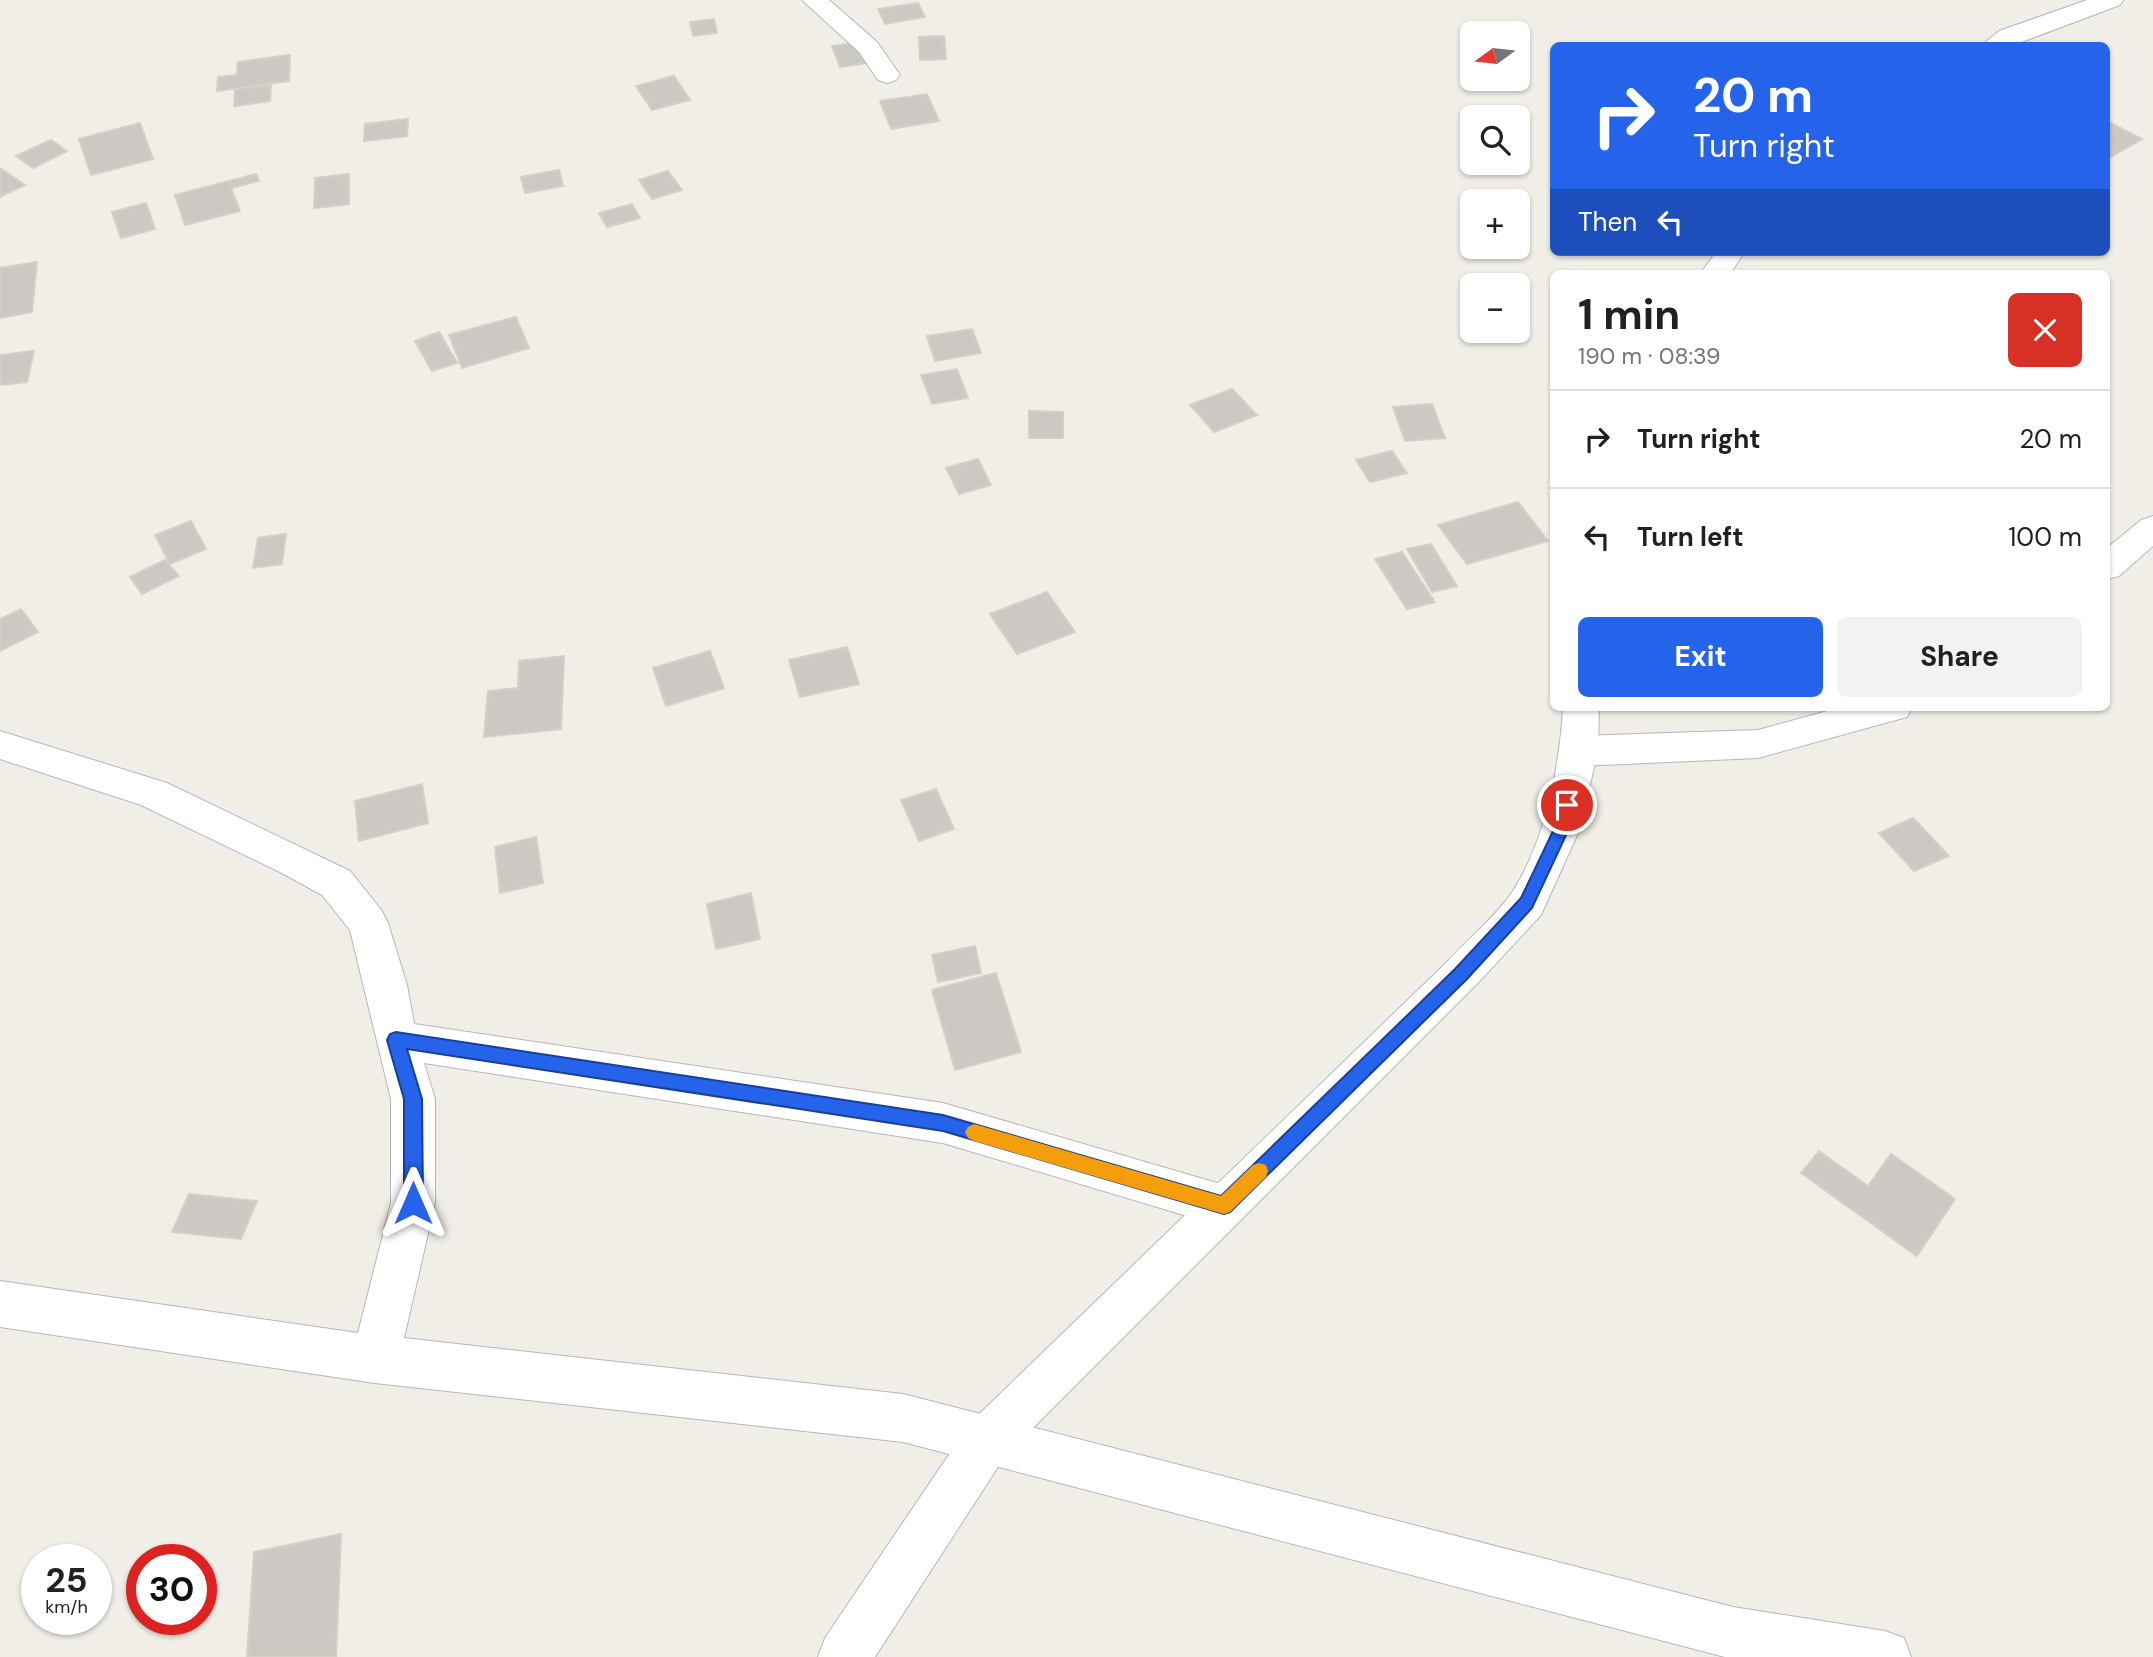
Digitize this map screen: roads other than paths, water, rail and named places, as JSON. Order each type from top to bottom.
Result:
[{"type":"street","points":[[814,0],[868,47],[887,75]]},
{"type":"street","points":[[1999,42],[2008,36],[2111,0]]},
{"type":"street","points":[[2110,565],[2153,528]]},
{"type":"street","points":[[844,1657],[988,1439],[1461,974],[1527,903],[1560,831],[1579,751],[1581,711]]},
{"type":"street","points":[[1579,751],[1758,744],[1879,711]]},
{"type":"street","points":[[0,745],[154,794],[336,883],[368,923],[413,1099],[413,1203],[375,1359]]},
{"type":"street","points":[[396,1040],[943,1123],[1224,1206]]},
{"type":"street","points":[[0,1304],[375,1359],[903,1418],[1805,1651],[1885,1657]]}]
